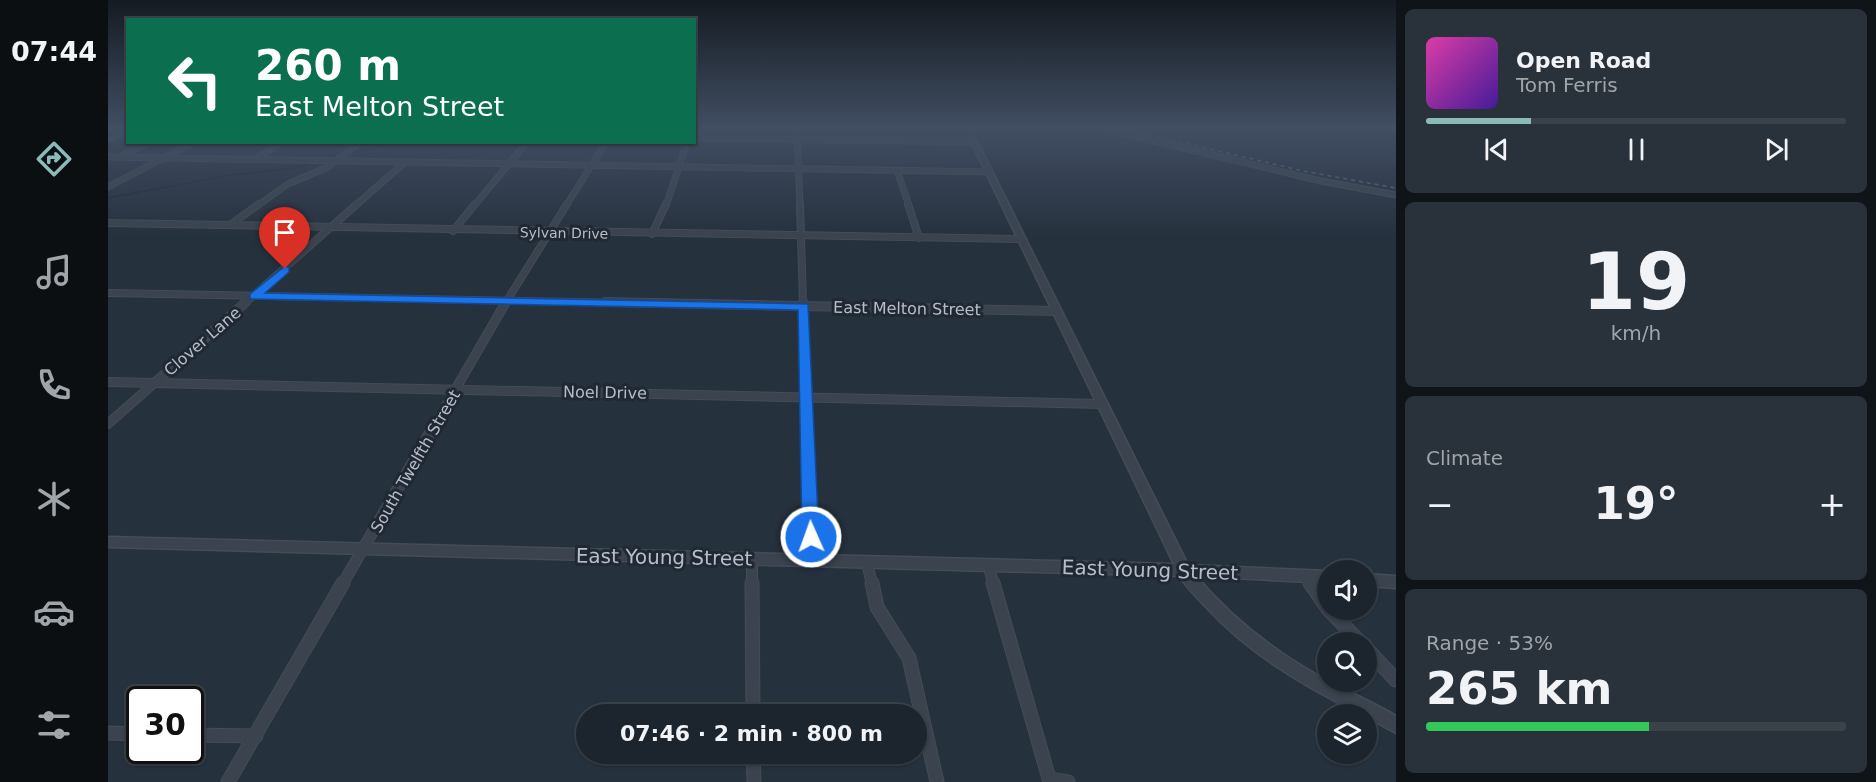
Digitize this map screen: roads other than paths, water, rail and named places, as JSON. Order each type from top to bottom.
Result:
[{"type":"street","points":[[108,188],[155,163]]},
{"type":"street","points":[[229,225],[288,184],[332,163]]},
{"type":"street","name":"Clover Lane","points":[[108,424],[332,229],[403,163]]},
{"type":"street","points":[[430,163],[990,172]]},
{"type":"street","points":[[652,234],[681,163]]},
{"type":"street","points":[[798,163],[812,560]]},
{"type":"street","points":[[986,163],[1183,570],[1221,613],[1262,648],[1304,676],[1396,725]]},
{"type":"street","points":[[1250,163],[1317,181],[1396,195]]},
{"type":"street","points":[[453,231],[508,165]]},
{"type":"street","name":"South Twelfth Street","points":[[228,782],[507,300],[592,166]]},
{"type":"street","points":[[897,170],[920,238]]},
{"type":"street","name":"Sylvan Drive","points":[[108,223],[332,229],[1021,239]]},
{"type":"street","name":"East Melton Street","points":[[108,293],[1057,311]]},
{"type":"street","name":"Noel Drive","points":[[108,382],[1102,404]]},
{"type":"street","name":"East Young Street","points":[[109,544],[812,560],[1183,570],[1317,577]]},
{"type":"street","points":[[752,559],[753,704]]},
{"type":"street","points":[[867,562],[877,607],[909,658],[937,782]]},
{"type":"street","points":[[988,565],[1049,781],[1068,782]]},
{"type":"street","points":[[1305,576],[1317,593]]},
{"type":"street","points":[[1377,581],[1396,582]]},
{"type":"street","points":[[1339,620],[1350,632]]},
{"type":"street","points":[[1377,660],[1396,680]]},
{"type":"street","points":[[108,733],[126,734]]},
{"type":"street","points":[[204,735],[255,736]]},
{"type":"street","points":[[753,764],[753,782]]},
{"type":"waterway","points":[[108,198],[230,175],[296,168],[310,163]]},
{"type":"railway","points":[[1271,163],[1396,188]]}]
